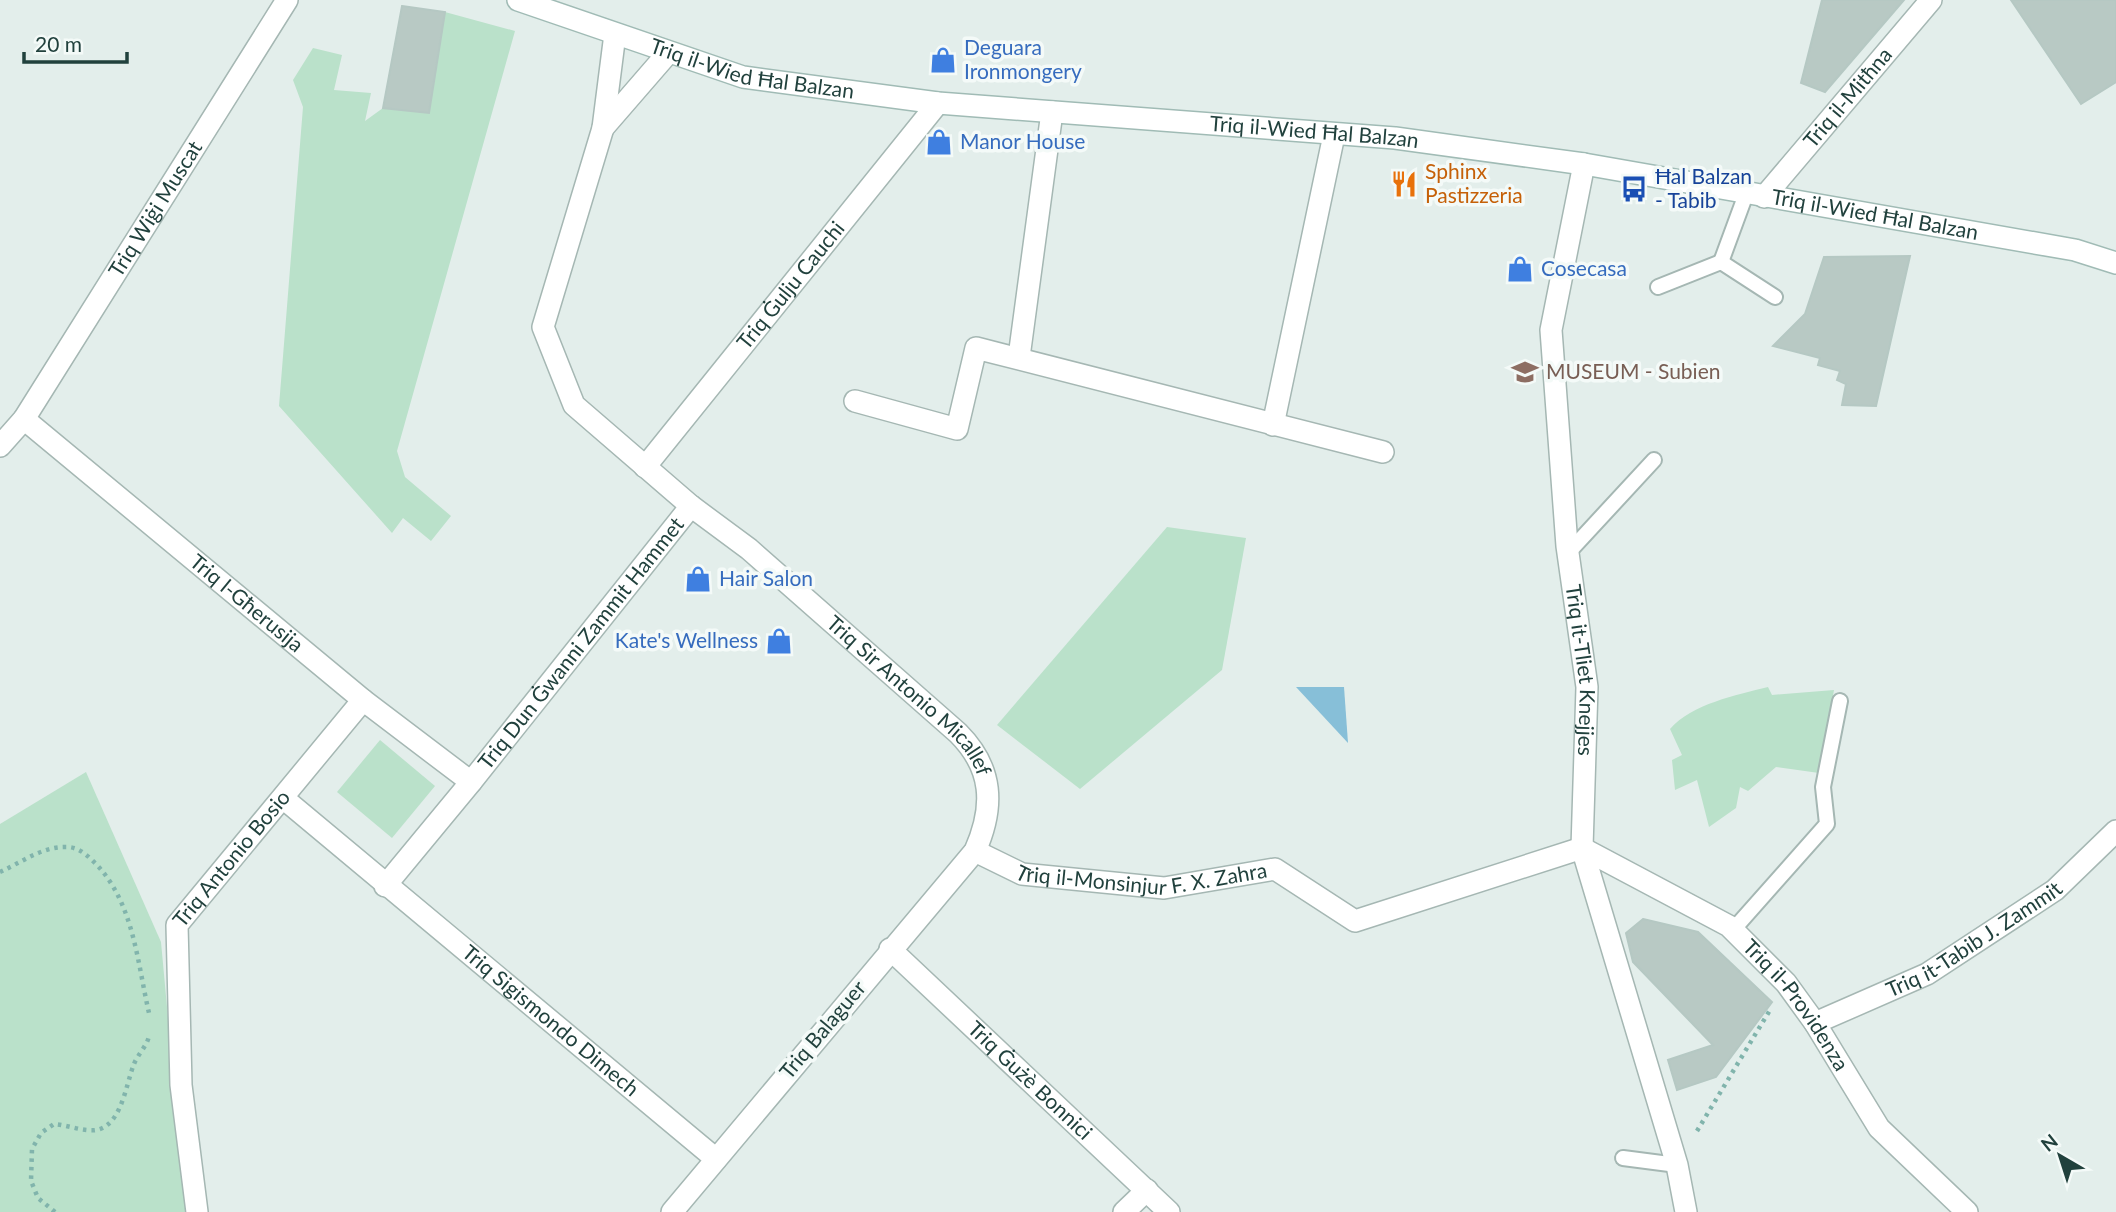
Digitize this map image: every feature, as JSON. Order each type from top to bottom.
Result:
[{"type":"street","name":"Triq Wiġi Muscat","points":[[0,446],[24,419],[287,0]]},
{"type":"street","name":"Triq il-Wied Ħal Balzan","points":[[518,0],[668,53],[743,76],[938,103],[1395,138],[1584,164],[2074,250],[2116,262]]},
{"type":"street","name":"Triq il-Mitħna","points":[[1755,195],[1931,0]]},
{"type":"street","name":"Triq Sir Antonio Micallef","points":[[615,34],[603,128],[543,327],[574,405],[691,506],[749,549],[975,750],[985,773],[989,799],[986,828],[975,851]]},
{"type":"street","name":"Triq Sir Antonio Micallef","points":[[603,128],[668,53]]},
{"type":"street","name":"Triq Ġulju Cauchi","points":[[645,467],[938,103]]},
{"type":"street","points":[[1019,357],[1052,112]]},
{"type":"street","points":[[1273,425],[1334,135]]},
{"type":"street","name":"Triq it-Tliet Knejjes","points":[[1584,164],[1551,330],[1568,553],[1587,687],[1582,848],[1677,1165],[1686,1212]]},
{"type":"street","points":[[855,401],[957,429],[976,348],[1382,452]]},
{"type":"street","name":"Triq l-Għerusija","points":[[24,419],[363,700],[471,782]]},
{"type":"street","name":"Triq Dun Ġwanni Zammit Hammet","points":[[385,886],[691,506]]},
{"type":"street","name":"Triq Antonio Bosio","points":[[197,1212],[181,1085],[177,925],[363,700]]},
{"type":"street","name":"Triq Sigismondo Dimech","points":[[283,798],[385,886],[716,1159]]},
{"type":"street","name":"Triq it-Tabib J. Zammit","points":[[1815,1023],[1927,974],[2054,890],[2116,831]]},
{"type":"street","name":"Triq il-Monsinjur F. X. Zahra","points":[[975,851],[1022,874],[1164,888],[1275,869],[1355,921],[1582,848]]},
{"type":"street","name":"Triq il-Providenza","points":[[1582,848],[1733,930],[1786,983],[1815,1023],[1879,1128],[1942,1203],[1967,1212]]},
{"type":"street","name":"Triq Balaguer","points":[[672,1212],[890,949],[975,851]]},
{"type":"street","name":"Triq Ġużè Bonnici","points":[[890,949],[1169,1212]]},
{"type":"street","points":[[1124,1212],[1147,1190]]},
{"type":"lane","points":[[1658,287],[1721,262],[1755,195]]},
{"type":"lane","points":[[1721,262],[1775,297]]},
{"type":"lane","points":[[1568,553],[1654,460]]},
{"type":"lane","points":[[1733,930],[1828,824],[1823,787],[1840,701]]},
{"type":"lane","points":[[1623,1158],[1677,1165]]},
{"type":"path","points":[[0,872],[52,848],[68,846],[84,852],[111,880],[131,926],[150,1017]]},
{"type":"path","points":[[1677,1165],[1786,983]]},
{"type":"path","points":[[55,1212],[38,1198],[31,1181],[32,1149],[40,1133],[54,1124],[89,1131],[104,1127],[115,1115],[127,1090],[134,1064],[149,1039],[149,1028]]},
{"type":"green space","points":[[445,12],[515,31],[397,451],[405,477],[451,516],[431,541],[403,518],[392,533],[279,406],[303,107],[293,80],[313,48],[342,55],[334,90],[371,93],[365,121],[383,108],[429,113]]},
{"type":"green space","points":[[1167,527],[1246,538],[1222,670],[1080,789],[997,725]]},
{"type":"green space","points":[[1768,687],[1772,695],[1834,690],[1819,773],[1776,767],[1748,791],[1740,787],[1736,808],[1709,827],[1697,780],[1675,790],[1672,760],[1682,755],[1670,729],[1679,720],[1702,707]]},
{"type":"green space","points":[[380,740],[435,786],[392,838],[337,792]]},
{"type":"green space","points":[[86,772],[161,942],[186,1212],[0,1212],[0,824]]},
{"type":"water","points":[[1296,687],[1344,687],[1348,743]]},
{"type":"building","points":[[1822,0],[1904,0],[1825,92],[1801,83]]},
{"type":"building","points":[[2011,0],[2116,0],[2116,82],[2081,104]]},
{"type":"building","points":[[402,6],[445,12],[429,113],[383,108]]},
{"type":"building","points":[[1910,256],[1876,406],[1842,405],[1846,384],[1837,380],[1840,371],[1818,365],[1820,358],[1773,346],[1805,314],[1824,257]]},
{"type":"building","points":[[1643,919],[1698,932],[1772,1002],[1716,1077],[1677,1090],[1668,1060],[1713,1045],[1633,962],[1626,933]]},
{"type":"place","name":"Deguara Ironmongery","points":[[943,60]]},
{"type":"place","name":"Manor House","points":[[939,142]]},
{"type":"place","name":"Sphinx Pastizzeria","points":[[1404,184]]},
{"type":"place","name":"Ħal Balzan - Tabib","points":[[1634,189]]},
{"type":"place","name":"Cosecasa","points":[[1520,269]]},
{"type":"place","name":"MUSEUM - Subien","points":[[1525,372]]},
{"type":"place","name":"Hair Salon","points":[[698,579]]},
{"type":"place","name":"Kate's Wellness","points":[[779,641]]}]
